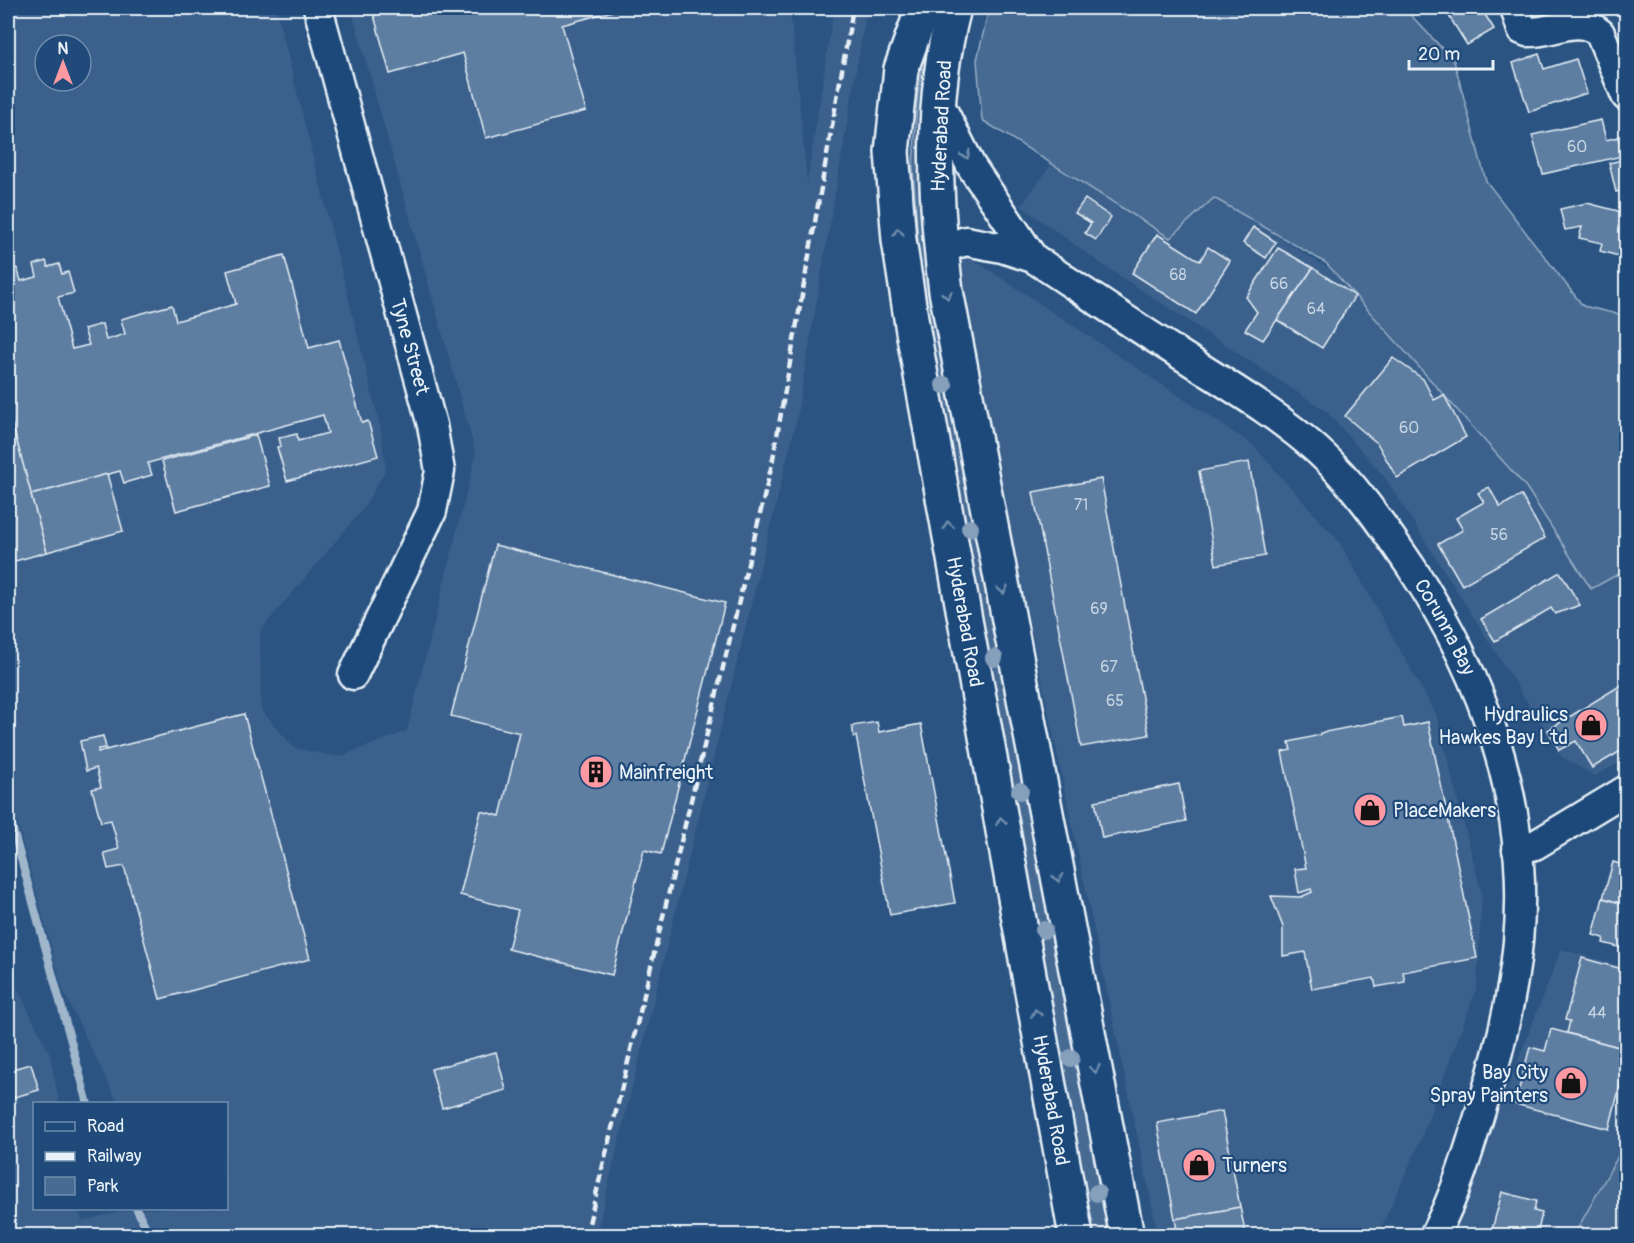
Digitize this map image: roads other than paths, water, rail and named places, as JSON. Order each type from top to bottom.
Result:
[{"type":"highway","points":[[900,8],[901,69]]},
{"type":"highway","name":"Hyderabad Road","points":[[923,8],[901,69],[892,152],[898,240],[1076,1236]]},
{"type":"highway","name":"Hyderabad Road","points":[[954,8],[948,32],[939,103],[936,192],[941,249],[1032,747],[1127,1236]]},
{"type":"street","name":"Tyne Street","points":[[318,8],[429,414],[440,471],[432,511],[353,675]]},
{"type":"street","points":[[1515,8],[1521,27],[1527,32],[1580,23],[1594,28],[1600,33],[1626,96]]},
{"type":"street","name":"Corunna Bay","points":[[939,103],[971,166],[1033,258]]},
{"type":"street","name":"Corunna Bay","points":[[941,249],[966,242],[1002,248],[1033,258],[1273,416],[1317,450],[1358,494],[1422,584],[1476,683],[1494,730],[1506,775],[1517,850],[1518,942],[1499,1052],[1467,1160],[1434,1236]]},
{"type":"street","points":[[1517,850],[1535,845],[1626,790]]},
{"type":"waterway","points":[[8,811],[87,1102]]},
{"type":"waterway","points":[[137,1210],[148,1231]]},
{"type":"railway","points":[[586,1236],[772,464],[853,8]]},
{"type":"place","name":"Hydraulics Hawkes Bay Ltd","points":[[1591,725]]},
{"type":"place","name":"Mainfreight","points":[[596,772]]},
{"type":"place","name":"PlaceMakers","points":[[1370,810]]},
{"type":"place","name":"Bay City Spray Painters","points":[[1571,1083]]},
{"type":"place","name":"Turners","points":[[1199,1165]]}]
